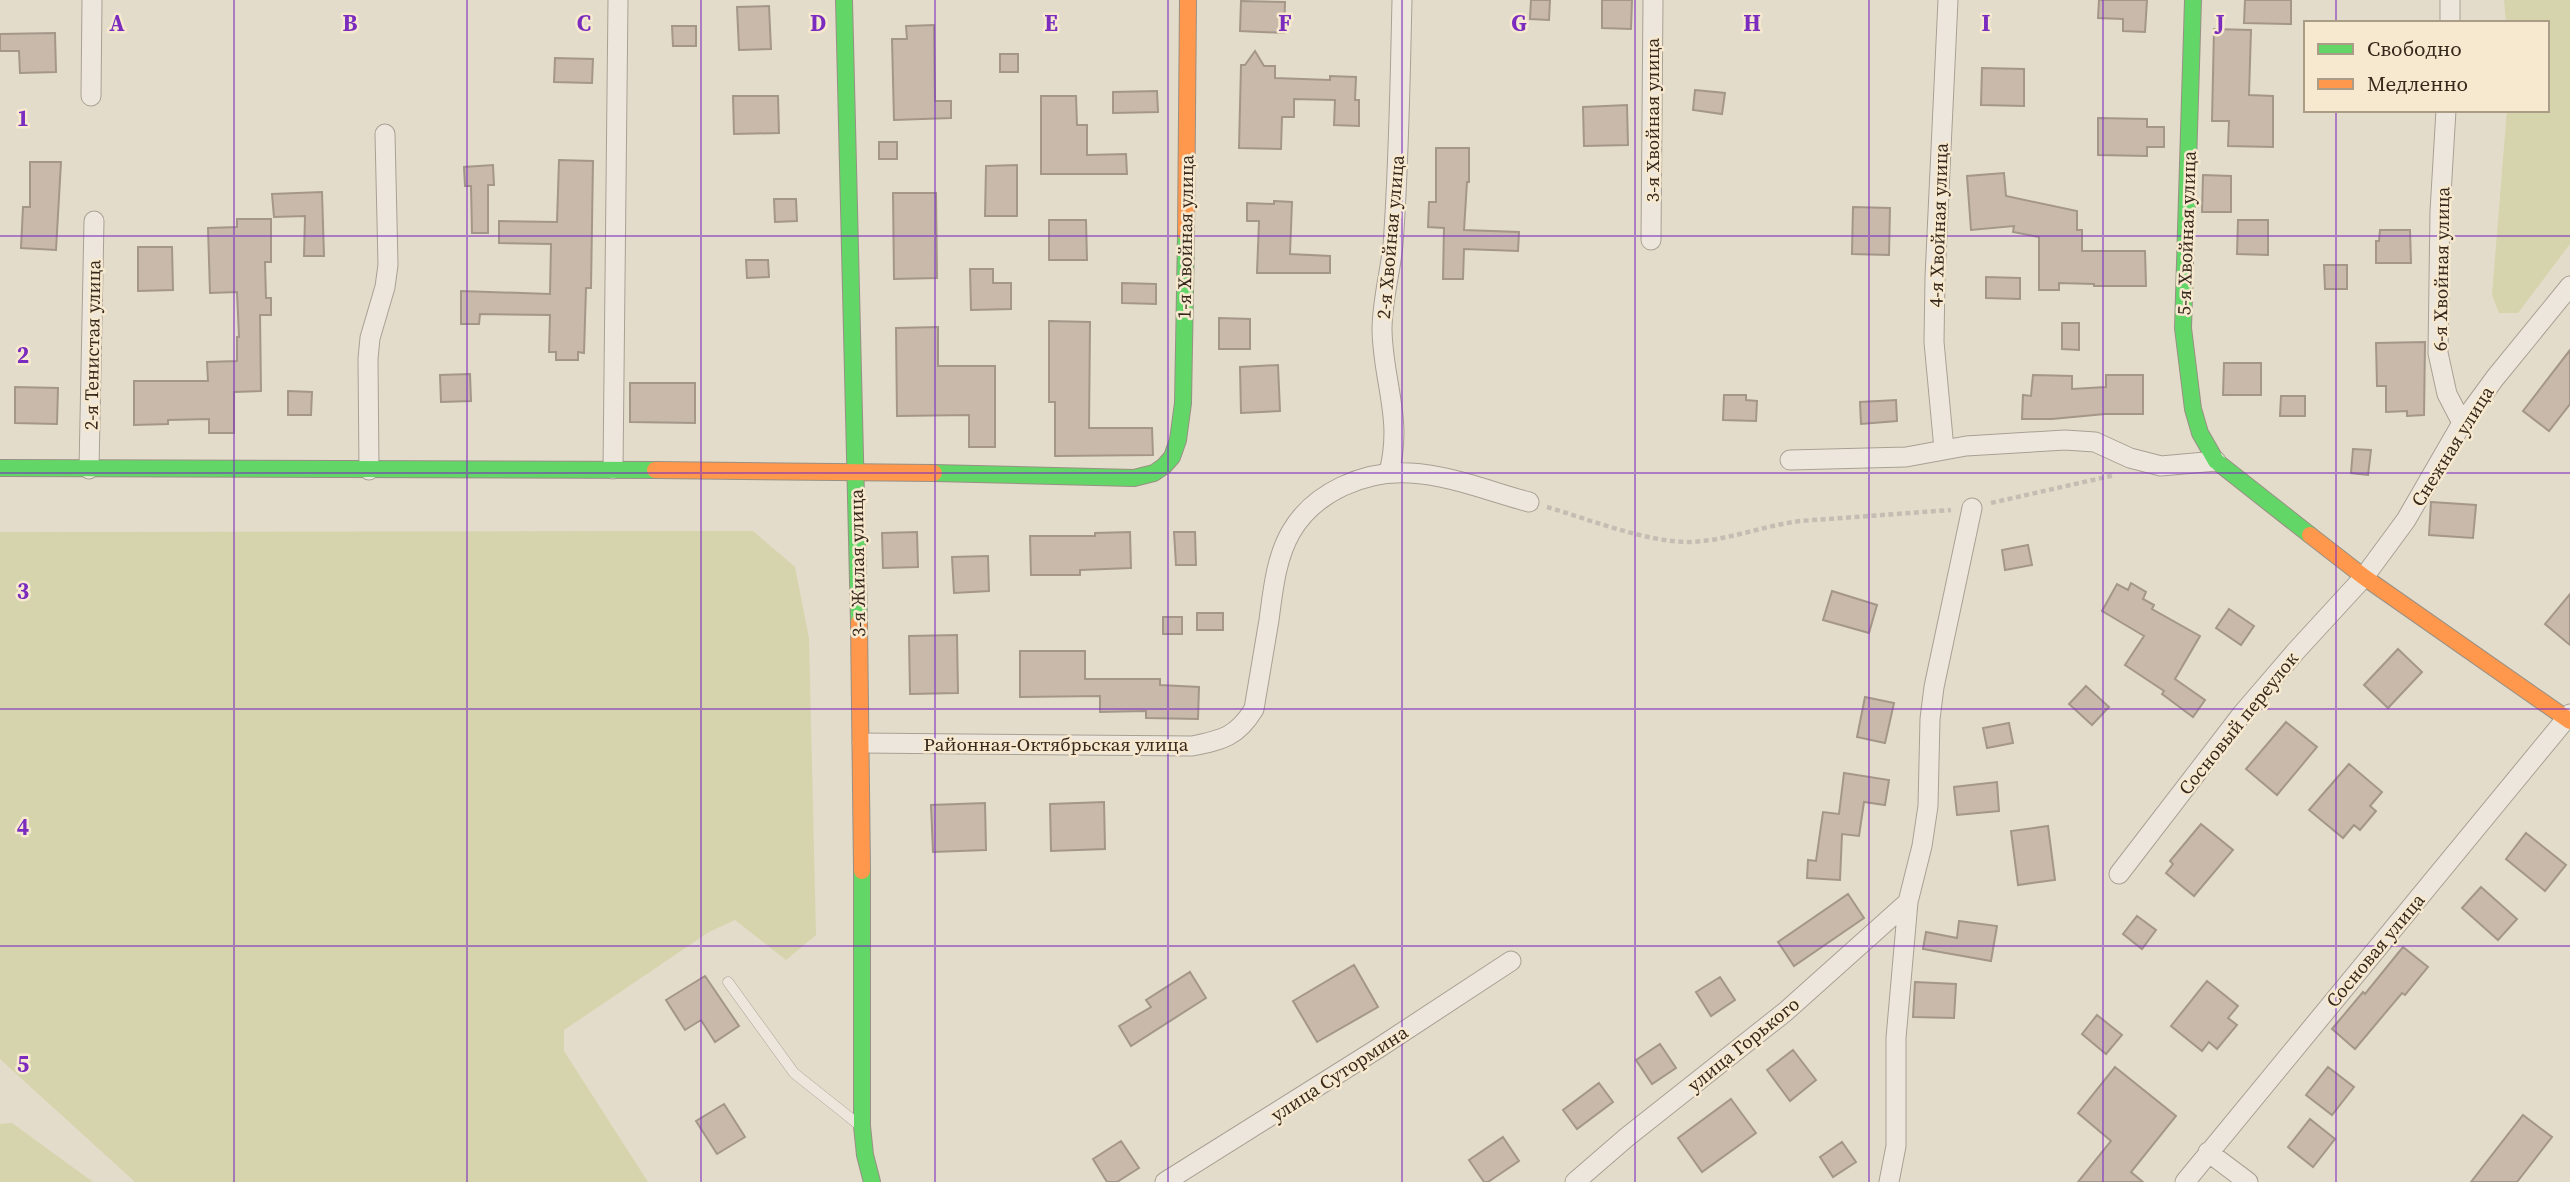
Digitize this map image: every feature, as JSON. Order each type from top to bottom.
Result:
[{"type":"street","points":[[91,96],[92,0]]},
{"type":"street","points":[[613,469],[618,0]]},
{"type":"street","name":"3-я Жилая улица","points":[[844,0],[862,743],[862,1126]]},
{"type":"street","name":"1-я Хвойная улица","points":[[855,471],[1134,478],[1152,476],[1162,469],[1175,450],[1180,430],[1185,318],[1188,0]]},
{"type":"street","name":"2-я Хвойная улица","points":[[1389,472],[1395,432],[1382,328],[1392,248],[1402,0]]},
{"type":"street","name":"3-я Хвойная улица","points":[[1651,240],[1653,0]]},
{"type":"street","name":"4-я Хвойная улица","points":[[1944,449],[1934,342],[1948,0]]},
{"type":"street","name":"5-я Хвойная улица","points":[[2193,0],[2183,328],[2193,408],[2200,433],[2216,461]]},
{"type":"street","points":[[2450,21],[2451,0]]},
{"type":"street","name":"6-я Хвойная улица","points":[[2446,112],[2440,211],[2438,354],[2447,394],[2462,423]]},
{"type":"street","points":[[369,470],[368,359],[370,338],[385,287],[388,265],[385,134]]},
{"type":"street","name":"2-я Тенистая улица","points":[[89,469],[94,221]]},
{"type":"street","name":"Снежная улица","points":[[2364,577],[2406,520],[2462,423],[2495,377],[2570,286]]},
{"type":"street","points":[[1790,460],[1906,457],[1966,446],[2052,441],[2095,442],[2130,458],[2161,466],[2216,461],[2364,577],[2569,718]]},
{"type":"street","points":[[0,468],[855,471]]},
{"type":"street","name":"Районная-Октябрьская улица","points":[[862,743],[1192,746],[1216,741],[1233,734],[1244,725],[1254,709],[1279,564],[1291,532],[1306,513],[1330,492],[1367,476],[1389,472],[1432,476],[1529,502]]},
{"type":"street","points":[[1889,1182],[1896,1146],[1896,1038],[1908,902],[1922,846],[1928,806],[1930,719],[1934,687],[1972,508]]},
{"type":"street","name":"Сосновый переулок","points":[[2119,874],[2242,714],[2295,651],[2364,577]]},
{"type":"street","name":"Сосновая улица","points":[[2185,1182],[2569,718]]},
{"type":"street","name":"улица Горького","points":[[1575,1182],[1784,1012],[1908,902]]},
{"type":"street","name":"улица Сутормина","points":[[1165,1182],[1511,961]]},
{"type":"street","points":[[862,1126],[865,1155],[872,1182]]},
{"type":"street","points":[[2208,1152],[2248,1182]]},
{"type":"lane","points":[[728,982],[794,1073],[862,1126]]},
{"type":"path","points":[[1529,502],[1655,538],[1688,542],[1800,521],[1972,508],[2127,472]]},
{"type":"green space","points":[[2504,0],[2570,0],[2570,244],[2518,313],[2499,313],[2492,295],[2507,112],[2549,112],[2549,21],[2506,21]]},
{"type":"green space","points":[[753,531],[795,567],[809,638],[816,935],[786,960],[735,920],[709,932],[564,1030],[564,1051],[648,1182],[135,1182],[0,1059],[0,532]]},
{"type":"green space","points":[[12,1123],[93,1182],[0,1182],[0,1124]]},
{"type":"building","points":[[1531,0],[1550,0],[1549,20],[1530,19]]},
{"type":"building","points":[[1602,0],[1632,0],[1631,29],[1602,28]]},
{"type":"building","points":[[2099,0],[2147,0],[2145,32],[2123,31],[2123,19],[2098,18]]},
{"type":"building","points":[[2245,0],[2291,0],[2291,24],[2244,23]]},
{"type":"building","points":[[1241,1],[1285,2],[1284,33],[1240,31]]},
{"type":"building","points":[[769,6],[771,49],[739,50],[737,7]]},
{"type":"building","points":[[934,25],[935,101],[951,101],[951,118],[894,120],[892,39],[907,39],[906,26]]},
{"type":"building","points":[[672,26],[696,26],[696,46],[673,46]]},
{"type":"building","points":[[2214,29],[2251,30],[2249,95],[2273,96],[2273,147],[2228,146],[2229,121],[2212,121]]},
{"type":"building","points":[[55,33],[56,72],[20,73],[19,51],[0,51],[0,34]]},
{"type":"building","points":[[1255,51],[1264,66],[1275,66],[1275,78],[1330,80],[1330,76],[1356,77],[1355,100],[1359,100],[1359,126],[1334,125],[1335,100],[1294,99],[1294,117],[1282,117],[1281,149],[1239,148],[1241,65],[1245,65]]},
{"type":"building","points":[[1000,54],[1018,54],[1018,72],[1000,72]]},
{"type":"building","points":[[555,58],[593,59],[592,83],[554,82]]},
{"type":"building","points":[[1982,68],[2024,69],[2024,106],[1981,105]]},
{"type":"building","points":[[1695,90],[1725,93],[1722,114],[1693,110]]},
{"type":"building","points":[[1157,91],[1158,112],[1113,113],[1113,92]]},
{"type":"building","points":[[733,96],[778,96],[779,133],[734,134]]},
{"type":"building","points":[[1041,96],[1076,96],[1077,125],[1087,125],[1087,155],[1126,154],[1127,174],[1041,174]]},
{"type":"building","points":[[1627,105],[1628,145],[1584,146],[1583,107]]},
{"type":"building","points":[[2098,118],[2147,119],[2147,127],[2164,127],[2164,147],[2147,147],[2147,156],[2098,155]]},
{"type":"building","points":[[879,142],[897,142],[897,159],[879,159]]},
{"type":"building","points":[[1436,148],[1469,148],[1464,230],[1519,232],[1518,251],[1464,249],[1463,279],[1443,279],[1444,228],[1428,227],[1429,202],[1436,202]]},
{"type":"building","points":[[559,160],[593,161],[591,288],[586,288],[584,353],[578,352],[578,360],[556,360],[556,352],[549,352],[550,315],[480,314],[479,324],[461,324],[461,291],[550,294],[551,244],[499,243],[499,221],[557,222]]},
{"type":"building","points":[[30,162],[61,162],[56,250],[21,248],[23,207],[30,207]]},
{"type":"building","points":[[493,165],[494,185],[488,185],[488,233],[472,233],[471,186],[465,186],[464,167]]},
{"type":"building","points":[[1017,165],[1017,216],[985,216],[986,166]]},
{"type":"building","points":[[2004,173],[2006,196],[2077,211],[2077,230],[2082,230],[2082,251],[2145,251],[2146,286],[2059,283],[2059,290],[2039,290],[2039,237],[2013,232],[2014,226],[1971,230],[1967,176]]},
{"type":"building","points":[[2203,175],[2231,176],[2231,212],[2202,212]]},
{"type":"building","points":[[322,192],[324,256],[304,256],[305,216],[274,217],[272,194]]},
{"type":"building","points":[[893,193],[936,193],[937,278],[894,279]]},
{"type":"building","points":[[774,199],[796,199],[797,221],[775,222]]},
{"type":"building","points":[[1274,201],[1292,202],[1290,254],[1330,256],[1330,273],[1257,273],[1259,221],[1247,221],[1247,203],[1274,204]]},
{"type":"building","points":[[1853,207],[1890,208],[1889,255],[1852,254]]},
{"type":"building","points":[[237,219],[271,219],[271,262],[265,262],[266,298],[271,298],[271,315],[260,315],[261,391],[234,392],[234,433],[209,433],[209,419],[168,420],[168,424],[134,425],[134,381],[208,381],[207,362],[237,361],[237,292],[210,293],[208,228],[237,227]]},
{"type":"building","points":[[1049,220],[1086,220],[1087,260],[1049,260]]},
{"type":"building","points":[[2238,220],[2268,220],[2268,255],[2237,254]]},
{"type":"building","points":[[2380,230],[2410,230],[2411,263],[2376,263],[2376,241],[2379,241]]},
{"type":"building","points":[[138,247],[172,247],[173,290],[138,291]]},
{"type":"building","points":[[746,260],[768,260],[769,277],[747,278]]},
{"type":"building","points":[[2324,265],[2347,265],[2347,289],[2325,289]]},
{"type":"building","points":[[970,269],[993,269],[993,283],[1011,283],[1011,309],[971,310]]},
{"type":"building","points":[[1986,277],[2020,278],[2020,299],[1986,298]]},
{"type":"building","points":[[1122,283],[1156,284],[1156,304],[1122,303]]},
{"type":"building","points":[[1219,318],[1250,319],[1250,349],[1219,349]]},
{"type":"building","points":[[1049,321],[1090,322],[1089,428],[1152,428],[1153,455],[1055,456],[1055,402],[1049,402]]},
{"type":"building","points":[[2062,323],[2079,323],[2079,350],[2062,349]]},
{"type":"building","points":[[938,327],[938,366],[995,366],[995,447],[969,447],[969,415],[897,416],[896,328]]},
{"type":"building","points":[[2425,342],[2424,415],[2407,416],[2407,411],[2386,412],[2386,386],[2377,386],[2376,343]]},
{"type":"building","points":[[2570,350],[2570,404],[2549,431],[2523,411]]},
{"type":"building","points":[[2224,363],[2261,363],[2261,395],[2223,395]]},
{"type":"building","points":[[1278,365],[1280,411],[1241,413],[1240,367]]},
{"type":"building","points":[[470,374],[471,401],[441,402],[440,375]]},
{"type":"building","points":[[2033,375],[2072,376],[2072,389],[2106,387],[2106,375],[2143,375],[2143,414],[2022,419],[2023,395],[2031,396]]},
{"type":"building","points":[[630,383],[695,383],[695,423],[630,422]]},
{"type":"building","points":[[15,387],[58,388],[57,424],[15,423]]},
{"type":"building","points":[[288,391],[312,392],[311,415],[288,415]]},
{"type":"building","points":[[1724,395],[1746,395],[1746,400],[1757,401],[1756,421],[1723,420]]},
{"type":"building","points":[[2281,396],[2305,396],[2305,416],[2280,416]]},
{"type":"building","points":[[1896,400],[1897,421],[1861,424],[1860,402]]},
{"type":"building","points":[[2353,449],[2371,450],[2368,475],[2351,473]]},
{"type":"building","points":[[2431,502],[2476,505],[2473,538],[2429,535]]},
{"type":"building","points":[[917,532],[918,567],[883,568],[882,533]]},
{"type":"building","points":[[1130,532],[1131,568],[1080,570],[1080,575],[1031,575],[1030,536],[1095,536],[1095,533]]},
{"type":"building","points":[[1174,532],[1195,532],[1196,565],[1176,565]]},
{"type":"building","points":[[2028,545],[2032,565],[2005,570],[2002,550]]},
{"type":"building","points":[[988,556],[989,591],[954,593],[952,557]]},
{"type":"building","points":[[2131,583],[2146,592],[2143,599],[2154,605],[2152,609],[2200,636],[2175,679],[2205,700],[2193,717],[2162,694],[2164,691],[2125,665],[2144,636],[2102,611],[2117,584],[2128,590]]},
{"type":"building","points":[[1832,591],[1877,605],[1869,633],[1823,620]]},
{"type":"building","points":[[2570,594],[2570,645],[2545,624]]},
{"type":"building","points":[[2229,609],[2254,626],[2241,645],[2216,628]]},
{"type":"building","points":[[1197,613],[1223,613],[1223,630],[1197,630]]},
{"type":"building","points":[[1163,617],[1182,617],[1182,634],[1163,634]]},
{"type":"building","points":[[957,635],[958,693],[910,694],[909,636]]},
{"type":"building","points":[[2398,649],[2422,672],[2388,708],[2364,685]]},
{"type":"building","points":[[1020,651],[1085,651],[1085,679],[1160,679],[1160,685],[1199,687],[1198,719],[1146,718],[1146,711],[1100,712],[1100,696],[1020,697]]},
{"type":"building","points":[[2086,686],[2109,707],[2092,725],[2069,704]]},
{"type":"building","points":[[1865,697],[1894,703],[1885,743],[1857,737]]},
{"type":"building","points":[[2286,722],[2317,747],[2277,795],[2246,769]]},
{"type":"building","points":[[2009,723],[2013,743],[1987,748],[1983,728]]},
{"type":"building","points":[[2349,764],[2382,792],[2370,806],[2376,811],[2360,830],[2354,825],[2343,838],[2309,810]]},
{"type":"building","points":[[1844,773],[1889,780],[1885,805],[1864,802],[1859,836],[1842,834],[1840,880],[1807,878],[1808,860],[1816,861],[1823,812],[1839,814]]},
{"type":"building","points":[[1997,782],[1999,811],[1957,815],[1954,787]]},
{"type":"building","points":[[1104,802],[1105,849],[1051,851],[1050,804]]},
{"type":"building","points":[[985,803],[986,850],[933,852],[931,805]]},
{"type":"building","points":[[2201,824],[2233,850],[2194,896],[2166,873],[2173,864],[2170,861]]},
{"type":"building","points":[[2048,826],[2055,880],[2018,885],[2011,831]]},
{"type":"building","points":[[2526,833],[2566,865],[2545,891],[2506,859]]},
{"type":"building","points":[[2481,887],[2517,919],[2498,940],[2462,908]]},
{"type":"building","points":[[1848,894],[1864,918],[1794,966],[1778,942]]},
{"type":"building","points":[[2137,916],[2156,930],[2142,949],[2123,934]]},
{"type":"building","points":[[1959,921],[1997,926],[1991,961],[1923,949],[1926,932],[1957,938]]},
{"type":"building","points":[[2403,947],[2428,967],[2405,995],[2402,993],[2355,1049],[2332,1029]]},
{"type":"building","points":[[1354,965],[1378,1007],[1317,1042],[1293,1001]]},
{"type":"building","points":[[1190,972],[1206,998],[1131,1046],[1119,1026],[1151,1007],[1146,1000]]},
{"type":"building","points":[[705,976],[739,1026],[715,1042],[701,1020],[685,1030],[666,1000]]},
{"type":"building","points":[[1720,977],[1735,1000],[1711,1016],[1696,992]]},
{"type":"building","points":[[2207,981],[2238,1006],[2228,1018],[2237,1025],[2217,1049],[2209,1042],[2202,1051],[2171,1026]]},
{"type":"building","points":[[1915,982],[1956,984],[1954,1018],[1913,1017]]},
{"type":"building","points":[[2097,1015],[2122,1035],[2106,1054],[2082,1034]]},
{"type":"building","points":[[1660,1044],[1676,1068],[1652,1084],[1636,1060]]},
{"type":"building","points":[[1793,1050],[1816,1080],[1790,1101],[1767,1070]]},
{"type":"building","points":[[2115,1067],[2176,1116],[2131,1172],[2143,1182],[2078,1182],[2111,1141],[2078,1113]]},
{"type":"building","points":[[2328,1067],[2354,1087],[2332,1115],[2306,1095]]},
{"type":"building","points":[[1599,1083],[1613,1102],[1577,1129],[1563,1110]]},
{"type":"building","points":[[1731,1099],[1756,1133],[1702,1172],[1678,1138]]},
{"type":"building","points":[[724,1104],[745,1137],[717,1154],[696,1121]]},
{"type":"building","points":[[2523,1115],[2552,1137],[2517,1182],[2471,1182]]},
{"type":"building","points":[[2310,1119],[2335,1139],[2313,1167],[2288,1147]]},
{"type":"building","points":[[1503,1137],[1519,1161],[1484,1182],[1469,1160]]},
{"type":"building","points":[[1121,1141],[1139,1168],[1117,1182],[1107,1182],[1093,1159]]},
{"type":"building","points":[[1842,1142],[1856,1162],[1833,1177],[1820,1157]]},
{"type":"traffic: fast","points":[[844,0],[859,622]]},
{"type":"traffic: fast","points":[[2193,0],[2183,328],[2193,409],[2200,433],[2216,461],[2310,535]]},
{"type":"traffic: fast","points":[[934,473],[1134,478],[1154,473],[1164,466],[1172,457],[1178,440],[1183,403],[1186,234]]},
{"type":"traffic: fast","points":[[0,468],[655,470]]},
{"type":"traffic: fast","points":[[862,871],[862,1126],[865,1155],[872,1182]]},
{"type":"traffic: slow","points":[[1186,234],[1188,0]]},
{"type":"traffic: slow","points":[[655,470],[934,473]]},
{"type":"traffic: slow","points":[[2310,535],[2364,577],[2570,721]]},
{"type":"traffic: slow","points":[[859,622],[862,871]]}]
